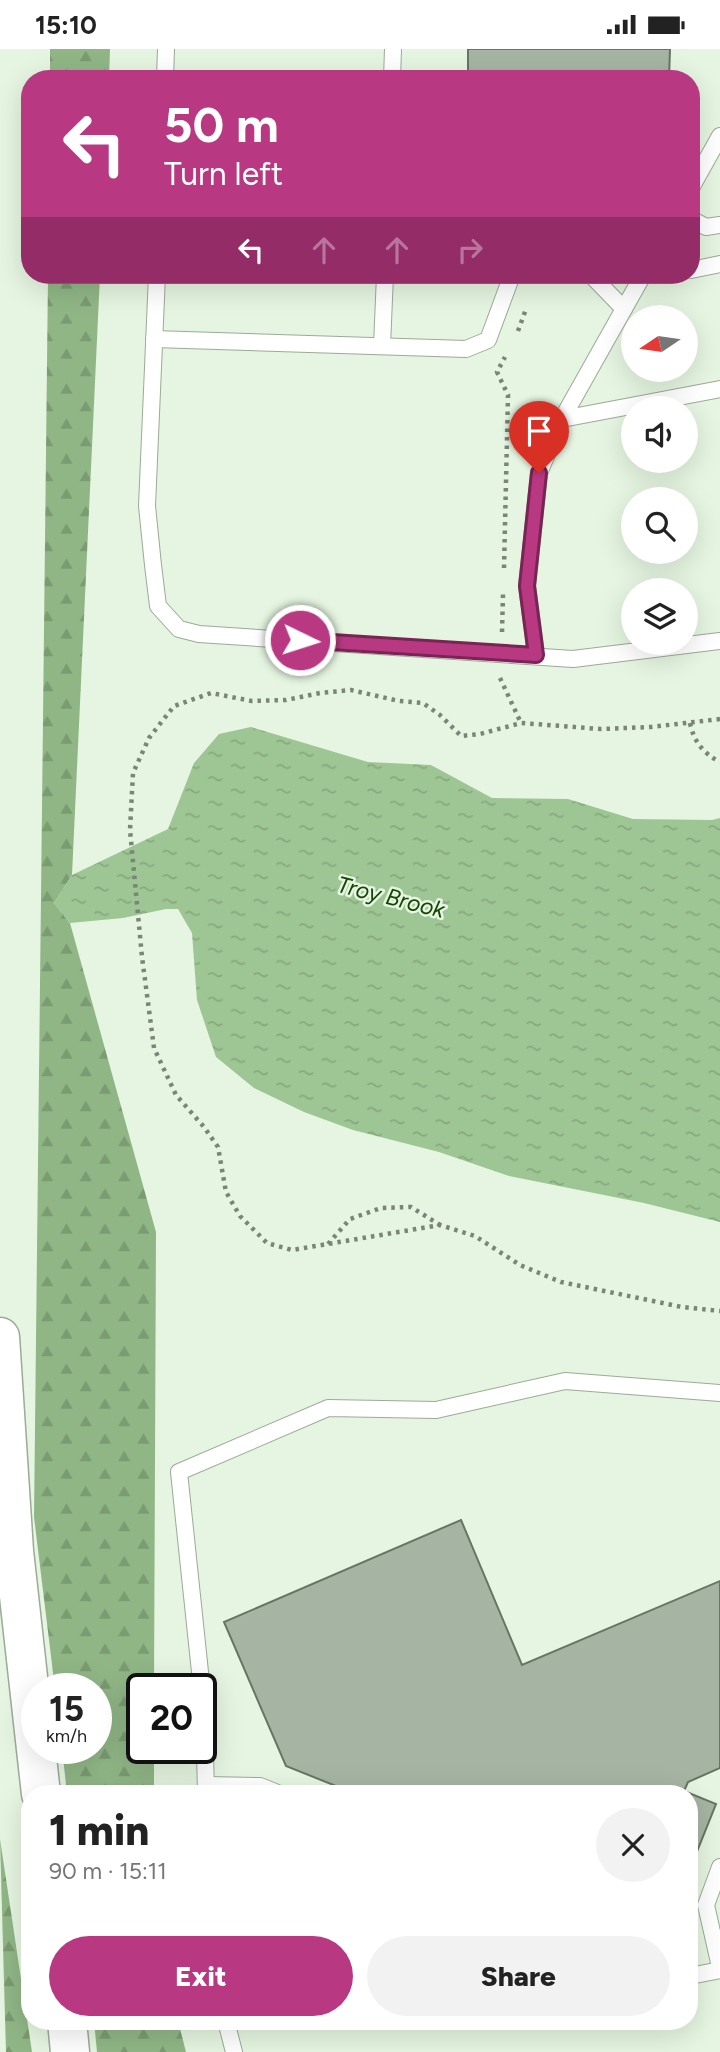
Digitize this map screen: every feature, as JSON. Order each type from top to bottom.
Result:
[{"type":"highway","points":[[0,1337],[14,1551],[40,1785]]},
{"type":"highway","points":[[68,2030],[70,2052]]},
{"type":"lane","points":[[165,70],[166,49]]},
{"type":"lane","points":[[392,70],[393,49]]},
{"type":"lane","points":[[700,172],[720,136]]},
{"type":"lane","points":[[700,224],[706,227],[720,225]]},
{"type":"lane","points":[[700,268],[720,264]]},
{"type":"lane","points":[[157,284],[147,506],[158,605],[179,629],[199,634],[573,659],[720,641]]},
{"type":"lane","points":[[382,346],[385,284]]},
{"type":"lane","points":[[154,339],[466,349],[488,340],[509,284]]},
{"type":"lane","points":[[600,284],[621,306]]},
{"type":"lane","points":[[626,305],[638,284]]},
{"type":"lane","points":[[536,655],[527,586],[539,473],[562,419],[621,314]]},
{"type":"lane","points":[[562,419],[720,389]]},
{"type":"lane","points":[[206,1785],[204,1710],[179,1472],[328,1408],[436,1410],[573,1381],[720,1393]]},
{"type":"lane","points":[[698,1974],[720,1969],[706,1905],[720,1867]]},
{"type":"lane","points":[[228,2030],[234,2052]]},
{"type":"path","points":[[515,336],[529,300]]},
{"type":"path","points":[[504,576],[508,395],[497,372],[509,348]]},
{"type":"path","points":[[502,632],[503,590]]},
{"type":"path","points":[[500,678],[521,723]]},
{"type":"path","points":[[440,1225],[292,1250],[267,1243],[240,1216],[226,1192],[218,1147],[176,1095],[154,1048],[130,830],[133,773],[149,739],[174,706],[211,693],[252,701],[286,701],[320,692],[351,689],[399,701],[423,703],[461,736],[521,723],[601,729],[720,719]]},
{"type":"path","points":[[690,723],[697,743],[720,762]]},
{"type":"path","points":[[328,1244],[350,1219],[381,1208],[411,1207],[440,1225],[475,1235],[520,1265],[561,1282],[682,1307],[720,1311]]},
{"type":"green space","points":[[50,49],[110,49],[109,70],[50,70]]},
{"type":"green space","points":[[48,284],[100,284],[72,875],[54,903],[70,923],[156,1232],[154,1673],[126,1673],[126,1764],[154,1764],[154,1785],[66,1785],[64,1764],[112,1764],[112,1673],[53,1673],[34,1517]]},
{"type":"green space","points":[[0,1839],[21,1979],[21,2030],[29,2030],[32,2052],[6,2052]]},
{"type":"green space","points":[[95,2030],[180,2030],[186,2052],[97,2052]]},
{"type":"water","name":"Troy Brook","points":[[251,727],[368,762],[431,765],[492,798],[568,799],[633,819],[720,818],[720,1222],[644,1203],[509,1176],[439,1152],[353,1130],[304,1112],[254,1088],[216,1057],[197,1000],[192,933],[178,909],[70,923],[54,903],[72,875],[168,829],[194,763],[219,734]]},
{"type":"building","points":[[468,49],[670,49],[669,70],[468,70]]},
{"type":"building","points":[[461,1520],[522,1665],[720,1581],[720,1768],[687,1785],[334,1785],[286,1766],[224,1622]]},
{"type":"building","points":[[698,1797],[716,1804],[698,1849]]},
{"type":"route","points":[[300,640],[536,655],[527,586],[539,473]]}]
